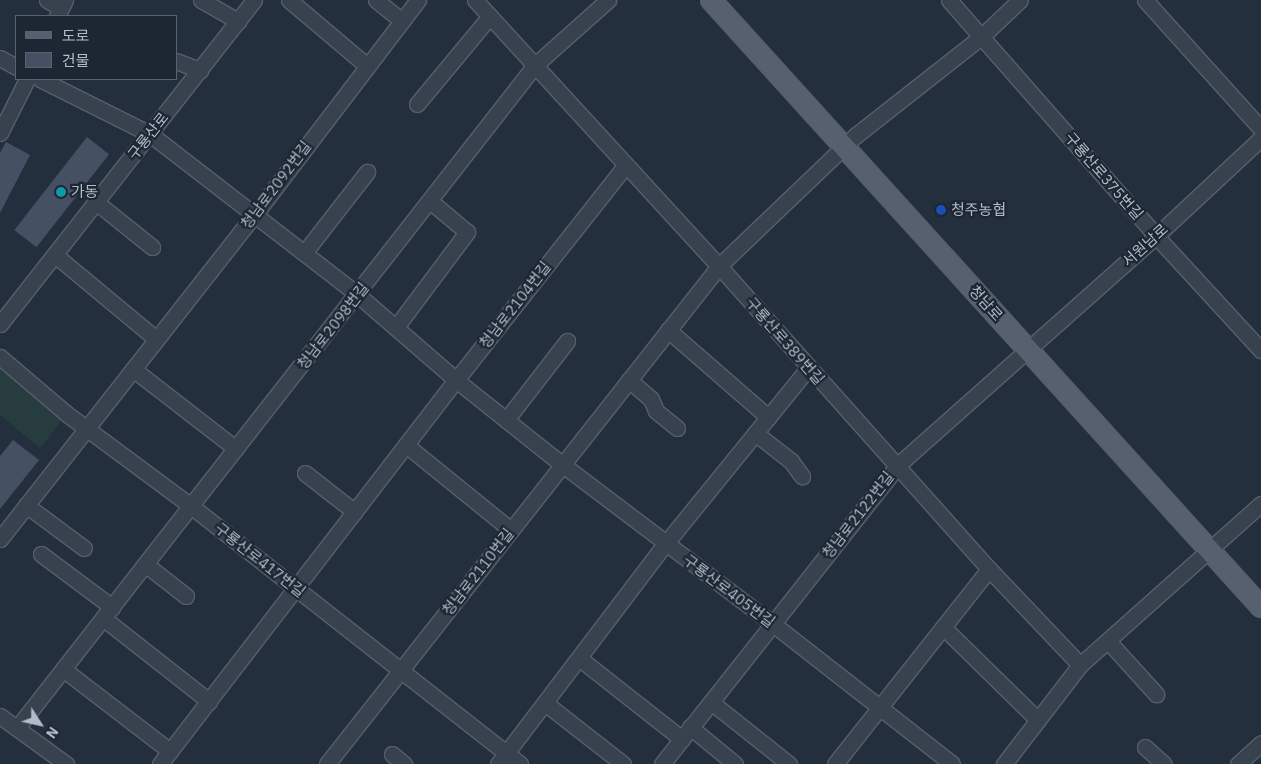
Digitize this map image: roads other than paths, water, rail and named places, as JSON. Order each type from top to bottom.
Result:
[{"type":"main road","name":"청남로","points":[[711,0],[1261,607]]},
{"type":"street","points":[[47,0],[61,8]]},
{"type":"street","points":[[201,0],[238,21]]},
{"type":"street","name":"구룡산로","points":[[0,324],[254,0]]},
{"type":"street","points":[[289,0],[367,66]]},
{"type":"street","points":[[376,0],[402,21]]},
{"type":"street","name":"청남로2092번길","points":[[0,539],[255,214],[418,0]]},
{"type":"street","name":"구룡산로389번길","points":[[475,0],[719,266],[989,569],[1080,665]]},
{"type":"street","name":"청남로2098번길","points":[[17,728],[358,295],[535,65],[608,0]]},
{"type":"street","name":"구룡산로375번길","points":[[949,0],[1156,236],[1261,350]]},
{"type":"street","name":"청남로2110번길","points":[[327,764],[719,266],[845,148],[855,136],[982,36],[1020,0]]},
{"type":"street","points":[[1145,0],[1261,129]]},
{"type":"street","points":[[417,104],[490,16]]},
{"type":"street","points":[[0,58],[15,66]]},
{"type":"street","points":[[178,62],[200,70]]},
{"type":"street","points":[[0,133],[26,80]]},
{"type":"street","name":"구룡산로405번길","points":[[42,80],[150,134],[358,295],[456,380],[563,465],[773,624],[952,764]]},
{"type":"street","name":"서원남로","points":[[1027,348],[1156,236],[1261,138]]},
{"type":"street","name":"청남로2104번길","points":[[160,764],[456,380],[626,166]]},
{"type":"street","points":[[304,253],[367,172]]},
{"type":"street","points":[[396,327],[467,232],[430,201]]},
{"type":"street","points":[[96,202],[152,247]]},
{"type":"street","points":[[55,254],[156,339]]},
{"type":"street","points":[[668,330],[768,417]]},
{"type":"street","points":[[506,420],[567,342]]},
{"type":"street","name":"청남로2122번길","points":[[662,764],[898,465],[1027,348]]},
{"type":"street","name":"구룡산로417번길","points":[[0,357],[67,414],[191,506],[400,670],[502,759],[520,764]]},
{"type":"street","points":[[502,759],[666,543],[808,368]]},
{"type":"street","points":[[133,369],[236,449]]},
{"type":"street","points":[[629,380],[651,399],[656,411],[677,428]]},
{"type":"street","points":[[755,433],[791,461],[802,476]]},
{"type":"street","points":[[406,445],[511,530]]},
{"type":"street","points":[[305,474],[355,512]]},
{"type":"street","points":[[1004,764],[1080,665],[1261,504]]},
{"type":"street","points":[[26,505],[84,548]]},
{"type":"street","points":[[41,554],[108,612],[159,662],[209,701]]},
{"type":"street","points":[[145,564],[186,596]]},
{"type":"street","points":[[835,764],[989,569]]},
{"type":"street","points":[[943,627],[1038,720]]},
{"type":"street","points":[[1108,641],[1156,694]]},
{"type":"street","points":[[578,658],[686,733],[735,764]]},
{"type":"street","points":[[63,669],[170,751]]},
{"type":"street","points":[[711,702],[789,764]]},
{"type":"street","points":[[544,703],[623,764]]},
{"type":"street","points":[[0,716],[66,764]]},
{"type":"street","points":[[1238,764],[1261,743]]},
{"type":"street","points":[[1145,748],[1164,764]]},
{"type":"street","points":[[392,754],[404,764]]},
{"type":"place","name":"가동","points":[[61,192]]},
{"type":"place","name":"청주농협","points":[[941,210]]}]
